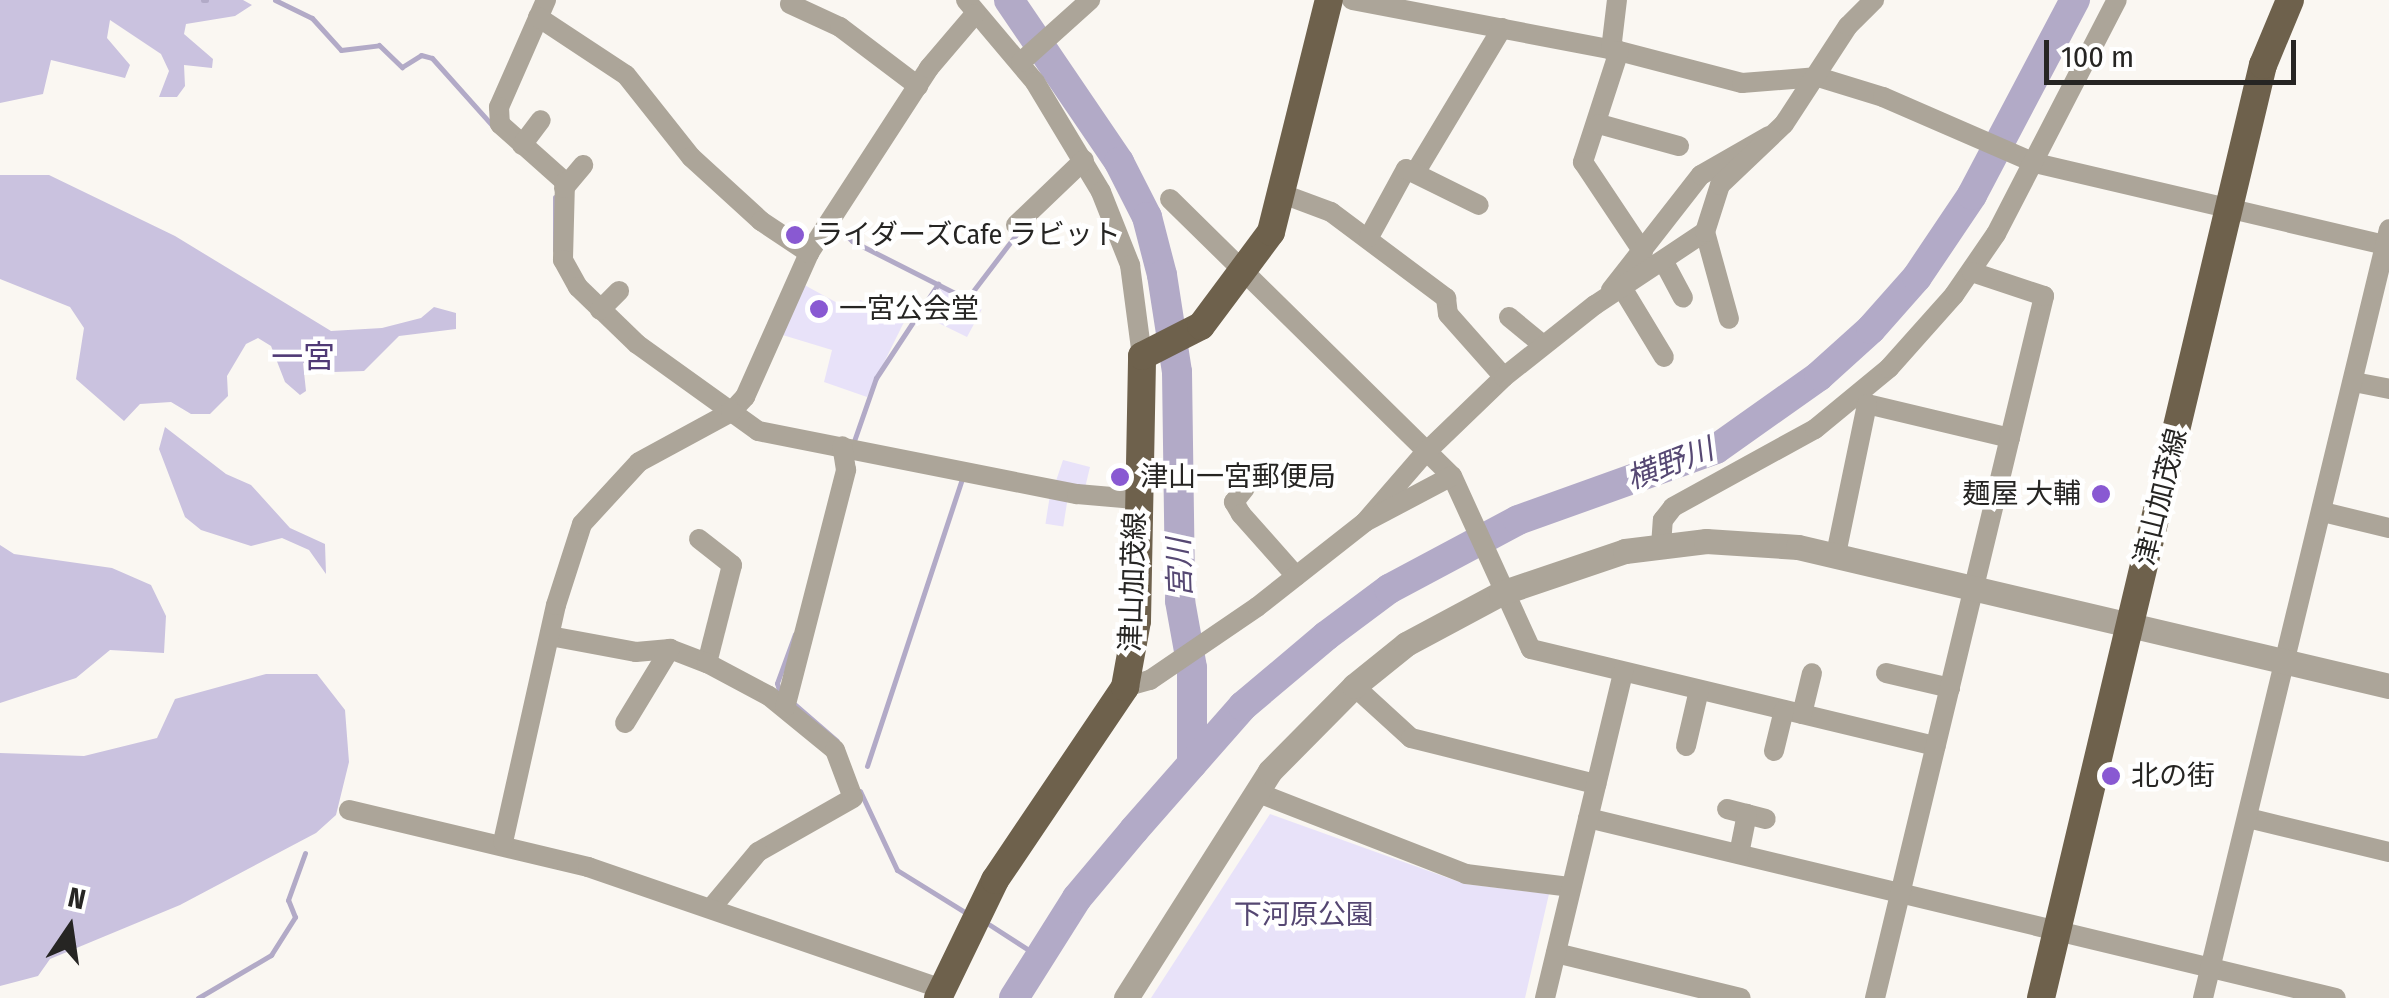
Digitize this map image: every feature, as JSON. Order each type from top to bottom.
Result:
[{"type":"main road","points":[[1150,353],[1188,337],[1245,273],[1271,232],[1329,0]]},
{"type":"main road","name":"津山加茂線","points":[[2041,998],[2262,65],[2290,0]]},
{"type":"main road","name":"津山加茂線","points":[[940,993],[995,880],[1138,683],[1136,499],[1150,353]]},
{"type":"street","points":[[1021,62],[1090,0]]},
{"type":"street","points":[[1352,0],[1615,50],[1742,83],[1818,78],[1935,120],[2028,161],[2230,211],[2388,240],[2203,998]]},
{"type":"street","points":[[1617,0],[1615,50],[1599,124],[1584,162],[1642,252]]},
{"type":"street","points":[[1595,305],[1665,264],[1706,221],[1720,185],[1775,134],[1818,78],[1848,26],[1874,0]]},
{"type":"street","points":[[1661,546],[1664,520],[1673,507],[1777,454],[1863,400],[1972,272],[2117,0]]},
{"type":"street","points":[[790,4],[840,26],[918,86]]},
{"type":"street","points":[[503,842],[568,561],[594,505],[639,462],[726,414],[755,379],[809,253],[971,7],[1021,62],[1084,160],[1130,264],[1150,353]]},
{"type":"street","points":[[809,253],[761,220],[691,157],[626,75],[542,9],[500,106],[500,124],[566,182],[564,260],[600,310],[726,414],[758,431],[1077,494],[1136,499]]},
{"type":"street","points":[[1415,174],[1502,28]]},
{"type":"street","points":[[522,145],[541,120]]},
{"type":"street","points":[[1599,124],[1678,146]]},
{"type":"street","points":[[1138,683],[1221,631],[1365,522],[1429,450],[1504,378],[1595,305],[1642,252],[1684,195],[1718,160],[1775,134]]},
{"type":"street","points":[[1016,225],[1084,160]]},
{"type":"street","points":[[564,188],[583,165]]},
{"type":"street","points":[[1369,237],[1406,169],[1479,205]]},
{"type":"street","points":[[1280,193],[1313,203],[1369,237],[1446,298],[1448,314],[1504,378]]},
{"type":"street","points":[[1684,195],[1706,221],[1729,319]]},
{"type":"street","points":[[1170,199],[1429,450],[1454,482],[1497,586],[1532,649],[1936,746]]},
{"type":"street","points":[[1665,264],[1683,298]]},
{"type":"street","points":[[1875,998],[2044,296],[1972,272]]},
{"type":"street","points":[[600,310],[620,291]]},
{"type":"street","points":[[1624,291],[1664,357]]},
{"type":"street","points":[[1509,316],[1543,345]]},
{"type":"street","points":[[2354,382],[2389,390]]},
{"type":"street","points":[[1863,400],[2010,438]]},
{"type":"street","points":[[1836,554],[1863,400]]},
{"type":"street","points":[[786,702],[846,470],[842,446]]},
{"type":"street","points":[[1365,522],[1454,482]]},
{"type":"street","points":[[1245,488],[1234,502],[1296,576]]},
{"type":"street","points":[[2323,512],[2389,528]]},
{"type":"street","points":[[699,538],[732,565],[707,664]]},
{"type":"street","points":[[1126,998],[1256,792],[1300,736],[1406,644],[1497,586],[1584,562],[1661,546],[1760,542],[1836,554],[2389,686]]},
{"type":"street","points":[[550,636],[636,652],[670,649],[786,702],[834,750],[854,798],[758,852],[712,907]]},
{"type":"street","points":[[625,723],[670,649]]},
{"type":"street","points":[[1545,998],[1624,672]]},
{"type":"street","points":[[1886,673],[1950,688]]},
{"type":"street","points":[[1774,751],[1812,674]]},
{"type":"street","points":[[1354,686],[1410,738],[1596,784]]},
{"type":"street","points":[[1686,746],[1699,690]]},
{"type":"street","points":[[1256,792],[1466,874],[1571,888]]},
{"type":"street","points":[[350,810],[503,842],[712,907],[940,993]]},
{"type":"street","points":[[1738,854],[1747,814]]},
{"type":"street","points":[[1588,818],[2336,998]]},
{"type":"street","points":[[2248,818],[2389,852]]},
{"type":"street","points":[[1556,953],[1741,998]]},
{"type":"green space","points":[[799,282],[852,311],[860,300],[905,320],[867,397],[824,382],[832,350],[776,333]]},
{"type":"green space","points":[[940,288],[982,309],[967,337],[920,314]]},
{"type":"green space","points":[[1063,460],[1090,467],[1084,492],[1054,487]]},
{"type":"green space","points":[[1050,495],[1068,498],[1063,526],[1045,524]]},
{"type":"green space","name":"下河原公園","points":[[1270,814],[1465,884],[1549,894],[1525,998],[1151,998]]},
{"type":"shaded area","points":[[0,0],[243,0],[252,5],[235,16],[186,24],[184,34],[213,59],[212,68],[184,65],[185,86],[177,97],[159,97],[169,71],[161,54],[110,20],[107,38],[130,65],[125,78],[51,60],[43,94],[0,103]]},
{"type":"shaded area","points":[[0,175],[49,175],[175,236],[331,331],[382,328],[421,318],[434,307],[456,313],[456,329],[399,336],[364,371],[333,372],[303,363],[306,391],[300,395],[285,382],[271,346],[258,338],[246,344],[227,376],[228,396],[210,414],[191,414],[171,402],[140,404],[124,421],[76,379],[84,328],[70,307],[0,279]]},
{"type":"shaded area","points":[[165,427],[226,474],[251,485],[290,528],[325,544],[326,574],[309,550],[282,538],[251,546],[201,530],[185,517],[159,449]]},
{"type":"shaded area","points":[[0,545],[14,554],[112,568],[151,585],[166,616],[164,653],[110,650],[76,678],[0,703]]},
{"type":"shaded area","points":[[266,674],[317,674],[345,710],[349,762],[336,815],[316,833],[180,905],[50,959],[38,976],[0,986],[0,753],[84,756],[157,738],[175,699]]},
{"type":"waterway","points":[[275,0],[312,18],[341,50],[379,45],[402,67],[421,55],[432,58],[492,125]]},
{"type":"waterway","name":"宮川","points":[[1009,0],[1119,162],[1147,217],[1162,275],[1177,372],[1180,601],[1192,668],[1192,764]]},
{"type":"waterway","name":"横野川","points":[[1014,998],[1077,898],[1134,830],[1243,706],[1326,636],[1389,589],[1518,520],[1716,449],[1819,376],[1871,329],[1917,277],[1972,195],[2075,0]]},
{"type":"waterway","points":[[555,197],[555,250]]},
{"type":"waterway","points":[[836,226],[852,241],[967,299],[1018,232]]},
{"type":"waterway","points":[[854,441],[876,378],[938,284]]},
{"type":"waterway","points":[[867,766],[962,479]]},
{"type":"waterway","points":[[780,694],[777,683],[795,634]]},
{"type":"waterway","points":[[793,703],[837,741]]},
{"type":"waterway","points":[[860,791],[897,870],[963,911]]},
{"type":"waterway","points":[[198,998],[271,955],[295,917],[288,900],[305,853]]},
{"type":"waterway","points":[[990,925],[1038,956]]},
{"type":"place","name":"ライダーズCafe ラビット","points":[[795,235]]},
{"type":"place","name":"一宮公会堂","points":[[819,309]]},
{"type":"place","name":"津山一宮郵便局","points":[[1120,477]]},
{"type":"place","name":"麺屋 大輔","points":[[2101,494]]},
{"type":"place","name":"北の街","points":[[2111,776]]},
{"type":"district","name":"一宮","points":[[303,357]]}]
